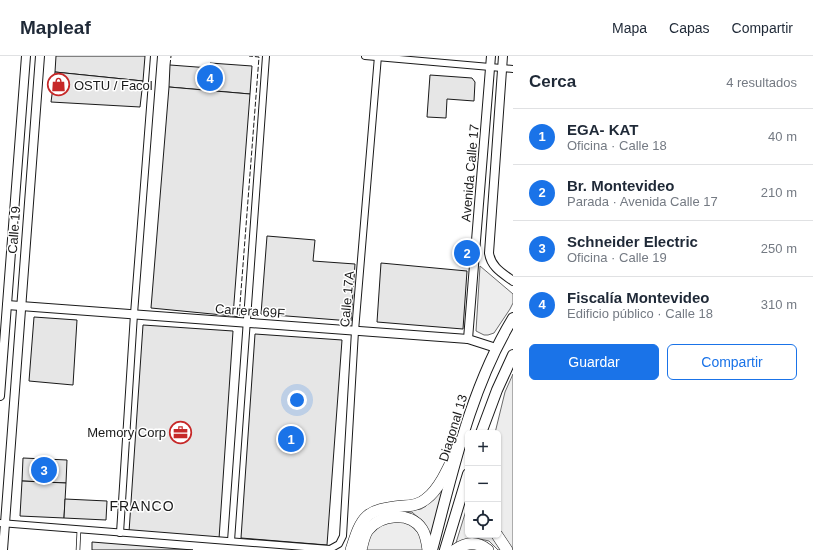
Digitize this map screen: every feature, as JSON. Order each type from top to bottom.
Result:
[{"type":"highway","points":[[351,550],[358,529],[366,516],[383,509],[412,506],[425,500],[437,486],[461,441]]},
{"type":"highway","points":[[361,550],[368,531],[374,524],[381,520],[397,517],[405,517],[418,524],[423,530],[428,550]]},
{"type":"highway","points":[[499,538],[506,550]]},
{"type":"highway","points":[[455,550],[471,543],[479,544],[488,550]]},
{"type":"main road","name":"Diagonal 13","points":[[432,550],[461,441],[475,398],[496,348],[513,318]]},
{"type":"main road","points":[[482,430],[497,390],[513,355]]},
{"type":"main road","points":[[445,550],[465,484]]},
{"type":"street","name":"Calle 19","points":[[0,396],[4,305],[26,56]]},
{"type":"street","name":"Calle 19","points":[[2,550],[2,523],[40,56]]},
{"type":"street","points":[[120,533],[134,314],[154,56]]},
{"type":"street","points":[[231,541],[266,56]]},
{"type":"street","points":[[365,56],[513,69]]},
{"type":"street","name":"Avenida Calle 17","points":[[468,339],[491,56]]},
{"type":"street","name":"Avenida Calle 17","points":[[503,56],[489,253],[493,264],[499,271],[513,281]]},
{"type":"street","name":"Calle 17A","points":[[314,549],[330,549],[339,544],[343,536],[355,331],[378,57]]},
{"type":"street","name":"Carrera 69F","points":[[4,305],[468,339],[496,348]]},
{"type":"street","points":[[2,523],[314,549]]},
{"type":"lane","points":[[78,550],[79,529]]},
{"type":"shaded area","points":[[480,266],[513,294],[513,303],[510,309],[494,333],[488,335],[484,335],[476,331]]},
{"type":"shaded area","points":[[513,374],[513,550],[511,550],[501,533],[501,430],[496,430],[505,392]]},
{"type":"shaded area","points":[[452,469],[432,538],[423,522],[412,512],[387,514],[386,512],[421,509],[426,506]]},
{"type":"shaded area","points":[[465,514],[465,538],[494,538],[501,550],[498,550],[489,541],[480,539],[471,539],[455,546]]},
{"type":"shaded area","points":[[392,520],[408,523],[416,530],[422,538],[423,550],[365,550],[369,537],[375,529]]},
{"type":"building","points":[[56,56],[145,56],[143,81],[55,72]]},
{"type":"building","points":[[210,63],[252,66],[250,94],[169,87],[170,65],[210,68]]},
{"type":"building","points":[[55,72],[143,81],[140,107],[51,102]]},
{"type":"building","points":[[430,75],[472,78],[475,82],[474,101],[447,99],[446,118],[427,117]]},
{"type":"building","points":[[169,87],[250,94],[233,316],[151,308]]},
{"type":"building","points":[[267,236],[315,240],[313,261],[355,264],[351,321],[261,314]]},
{"type":"building","points":[[381,263],[467,271],[463,329],[377,322]]},
{"type":"building","points":[[34,317],[77,320],[73,385],[29,381]]},
{"type":"building","name":"Memory Corp","points":[[143,325],[233,331],[219,539],[129,532]]},
{"type":"building","points":[[255,334],[342,340],[327,545],[241,538]]},
{"type":"building","points":[[23,458],[67,460],[66,483],[22,481]]},
{"type":"building","points":[[22,481],[66,483],[64,518],[20,516]]},
{"type":"building","points":[[65,499],[107,501],[106,520],[64,518]]},
{"type":"building","points":[[92,542],[193,550],[92,550]]},
{"type":"fence","points":[[170,65],[171,56]]},
{"type":"fence","points":[[233,316],[239,317],[259,57],[249,56]]},
{"type":"place","name":"Fiscalía Montevideo","points":[[210,78]]},
{"type":"place","name":"OSTU / Facol","points":[[58,85]]},
{"type":"place","name":"Br. Montevideo","points":[[467,253]]},
{"type":"place","name":"Memory Corp","points":[[181,432]]},
{"type":"place","name":"EGA- KAT","points":[[291,439]]},
{"type":"place","name":"Schneider Electric","points":[[44,470]]},
{"type":"district","name":"FRANCO","points":[[142,506]]}]
